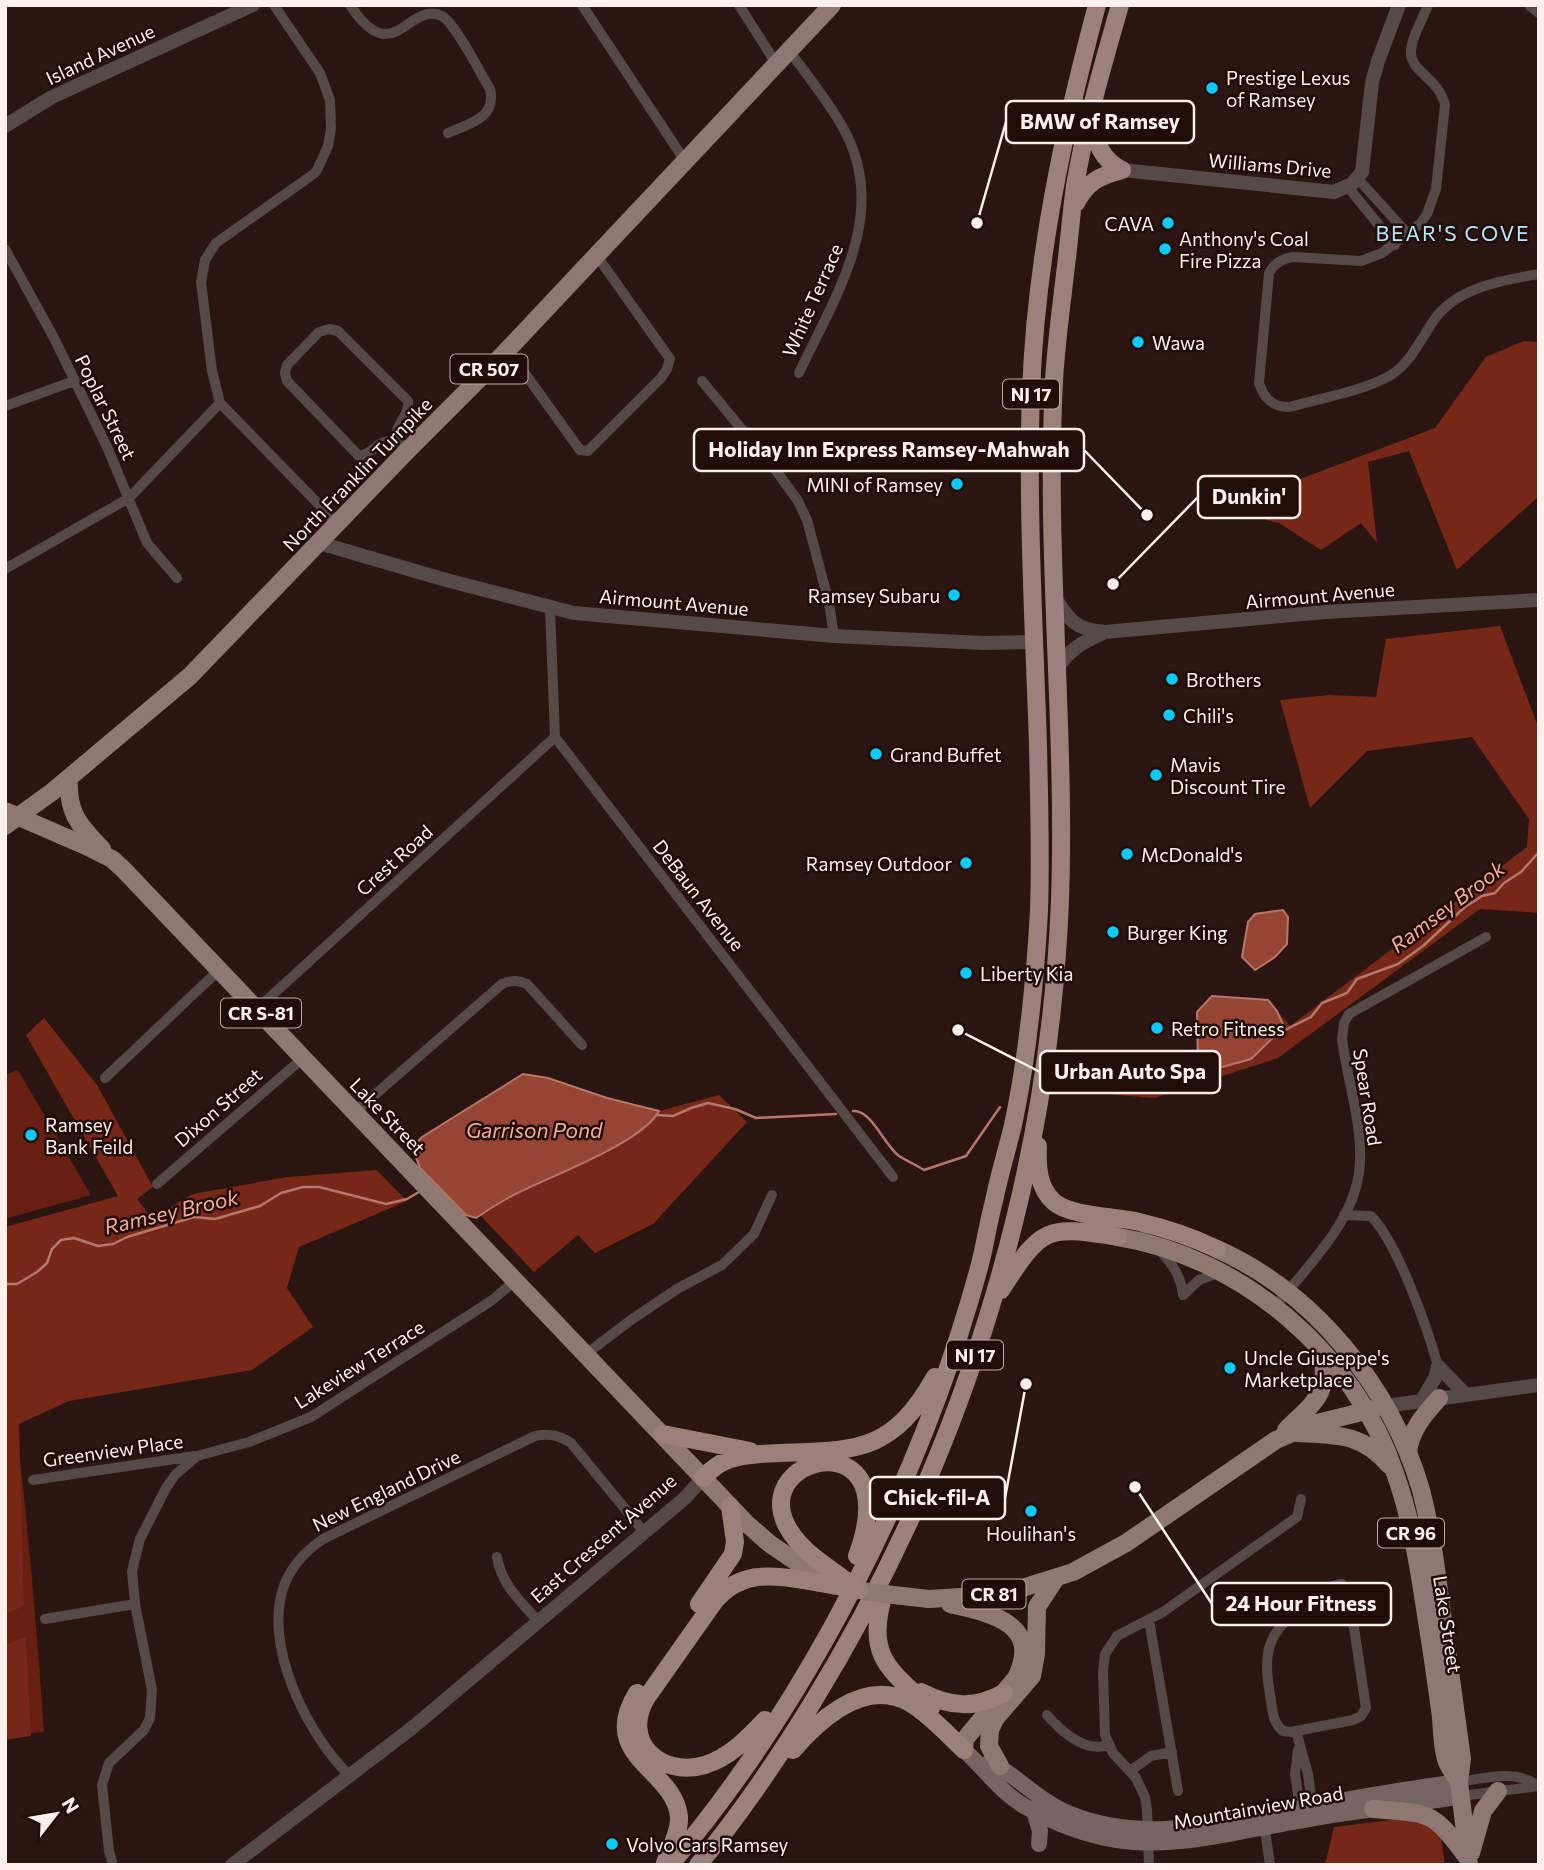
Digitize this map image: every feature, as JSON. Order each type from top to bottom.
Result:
[{"type":"highway","name":"NJ 17","points":[[670,1865],[743,1769],[799,1684],[832,1625],[901,1487],[928,1422],[981,1263],[1013,1122],[1031,1007],[1039,907],[1030,437],[1031,385],[1039,288],[1056,173],[1097,5]]},
{"type":"highway","name":"NJ 17","points":[[698,1865],[734,1819],[793,1733],[873,1598],[917,1506],[951,1424],[991,1304],[1017,1209],[1039,1100],[1052,1003],[1060,901],[1054,596],[1054,379],[1057,335],[1072,213],[1093,106],[1119,5]]},
{"type":"highway","points":[[1093,106],[1097,145],[1106,159],[1122,170]]},
{"type":"highway","points":[[1072,213],[1082,191],[1093,180],[1122,170]]},
{"type":"highway","points":[[1039,1100],[1038,1169],[1044,1189],[1056,1203],[1072,1211],[1159,1227],[1217,1249]]},
{"type":"highway","points":[[991,1304],[1029,1249],[1047,1235],[1073,1230],[1118,1237]]},
{"type":"highway","points":[[703,1478],[715,1465],[729,1458],[860,1446],[885,1437],[899,1427],[920,1403],[959,1334]]},
{"type":"highway","points":[[663,1434],[764,1454]]},
{"type":"highway","points":[[832,1625],[864,1536],[869,1509],[868,1497],[863,1482],[852,1470],[836,1463],[821,1462],[801,1468],[790,1479],[781,1499],[782,1516],[788,1530],[809,1570],[859,1590]]},
{"type":"highway","points":[[664,1865],[679,1822],[677,1807],[670,1794],[633,1751],[627,1734],[627,1716],[636,1694],[733,1554],[735,1542],[730,1506]]},
{"type":"highway","points":[[896,1548],[877,1617],[876,1634],[883,1658],[964,1744]]},
{"type":"highway","points":[[799,1684],[748,1738],[714,1762],[693,1768],[673,1767],[657,1760],[642,1742],[639,1727],[643,1704],[719,1596],[740,1581],[757,1576],[809,1570],[859,1590]]},
{"type":"highway","points":[[905,1682],[933,1698],[954,1705],[978,1704],[1004,1693]]},
{"type":"highway","points":[[734,1819],[818,1722],[835,1710],[859,1699],[883,1696],[904,1700],[964,1744]]},
{"type":"main road","name":"North Franklin Turnpike","points":[[10,818],[69,778],[190,676],[319,544],[402,446],[508,350],[832,5]]},
{"type":"main road","points":[[69,778],[68,793],[72,813],[87,834],[112,859]]},
{"type":"main road","name":"Lake Street","points":[[10,818],[112,859],[703,1478]]},
{"type":"main road","name":"Lake Street","points":[[1118,1237],[1189,1257],[1220,1272],[1275,1307],[1321,1350],[1366,1411],[1395,1472],[1408,1518],[1420,1577],[1446,1760],[1460,1789]]},
{"type":"main road","name":"Lake Street","points":[[1217,1249],[1256,1270],[1287,1292],[1339,1342],[1385,1406],[1408,1452],[1433,1547],[1462,1759],[1460,1789],[1469,1862]]},
{"type":"main road","points":[[1283,1436],[1315,1401],[1323,1388],[1325,1377],[1321,1350]]},
{"type":"main road","points":[[1408,1452],[1410,1439],[1431,1399]]},
{"type":"main road","points":[[1366,1411],[1385,1406]]},
{"type":"main road","name":"CR 81","points":[[859,1590],[895,1597],[929,1599],[989,1595],[1056,1578],[1091,1563],[1126,1543],[1283,1436],[1325,1420],[1366,1411]]},
{"type":"main road","points":[[1283,1436],[1338,1435],[1359,1440],[1379,1454],[1395,1472]]},
{"type":"main road","name":"East Crescent Avenue","points":[[703,1478],[770,1544],[809,1570]]},
{"type":"main road","points":[[1000,1766],[989,1746],[989,1730],[995,1719],[1032,1676],[1036,1661],[1037,1607],[1056,1578]]},
{"type":"main road","points":[[929,1599],[996,1616],[1013,1628],[1019,1639],[1022,1659],[1016,1678],[964,1744]]},
{"type":"main road","name":"Mountainview Road","points":[[964,1744],[1000,1787],[1034,1811],[1068,1820],[1106,1838],[1148,1837],[1192,1841],[1264,1821],[1460,1789]]},
{"type":"main road","name":"Mountainview Road","points":[[964,1744],[1000,1766],[1068,1820]]},
{"type":"main road","name":"Mountainview Road","points":[[1307,1813],[1373,1809],[1460,1789]]},
{"type":"main road","points":[[1469,1862],[1483,1811],[1498,1791]]},
{"type":"main road","points":[[1373,1809],[1414,1812],[1434,1818],[1451,1835],[1469,1862]]},
{"type":"main road","points":[[1034,1811],[1040,1831],[1039,1844]]},
{"type":"street","name":"Island Avenue","points":[[5,126],[52,97],[253,5]]},
{"type":"street","points":[[274,5],[320,74],[330,100],[331,129],[328,146],[315,173],[221,239],[205,260],[201,282],[212,371],[220,403],[337,523]]},
{"type":"street","points":[[349,5],[362,23],[376,33],[393,32],[429,13],[437,14],[449,22],[490,89],[492,97],[488,111],[482,118],[448,133]]},
{"type":"street","points":[[582,5],[685,161]]},
{"type":"street","points":[[738,5],[777,65]]},
{"type":"street","name":"Williams Drive","points":[[1122,170],[1334,192],[1353,183],[1364,162],[1372,83],[1399,5]]},
{"type":"street","points":[[1428,5],[1412,45],[1411,55],[1414,64],[1443,94],[1445,105],[1436,189],[1427,214],[1420,224],[1377,256],[1361,261],[1293,257],[1274,265],[1269,273],[1259,383],[1261,390],[1271,402],[1280,407],[1289,407],[1380,380],[1403,366],[1442,309],[1451,301],[1463,294],[1512,278],[1539,274]]},
{"type":"street","points":[[1529,5],[1539,13]]},
{"type":"street","name":"White Terrace","points":[[790,51],[843,127],[857,163],[862,200],[862,218],[855,250],[799,373]]},
{"type":"street","points":[[1353,183],[1408,234]]},
{"type":"street","points":[[1353,183],[1395,245]]},
{"type":"street","name":"Poplar Street","points":[[5,249],[54,338],[108,449],[147,543],[177,578]]},
{"type":"street","points":[[508,350],[580,450],[587,451],[661,378],[670,359],[597,256]]},
{"type":"street","points":[[338,331],[408,401],[409,410],[396,430],[402,446],[386,440],[370,453],[359,456],[288,381],[285,373],[287,365],[319,332],[338,331]]},
{"type":"street","points":[[702,381],[798,501],[810,532],[829,604],[834,636]]},
{"type":"street","points":[[5,406],[74,382]]},
{"type":"street","points":[[5,569],[129,498],[220,403]]},
{"type":"street","name":"Airmount Avenue","points":[[319,544],[574,613],[834,636],[984,643],[1035,642]]},
{"type":"street","name":"Airmount Avenue","points":[[1054,596],[1075,624],[1089,631],[1105,632],[1326,612],[1539,600]]},
{"type":"street","points":[[550,608],[555,737]]},
{"type":"street","name":"Airmount Avenue","points":[[1056,670],[1068,652],[1080,643],[1105,632]]},
{"type":"street","name":"Crest Road","points":[[257,1009],[555,737]]},
{"type":"street","name":"DeBaun Avenue","points":[[555,737],[893,1177]]},
{"type":"street","name":"Spear Road","points":[[1275,1307],[1336,1230],[1356,1189],[1360,1162],[1342,1039],[1343,1023],[1352,1011],[1486,937]]},
{"type":"street","points":[[105,1078],[219,970]]},
{"type":"street","points":[[355,1112],[502,984],[510,981],[527,984],[582,1045]]},
{"type":"street","name":"Dixon Street","points":[[158,1184],[303,1058]]},
{"type":"street","points":[[586,1354],[677,1289],[722,1265],[754,1234],[772,1195]]},
{"type":"street","points":[[1344,1215],[1371,1216],[1378,1224],[1420,1311],[1438,1366],[1466,1395]]},
{"type":"street","points":[[1156,1246],[1175,1268],[1181,1281],[1183,1296],[1199,1280],[1220,1272]]},
{"type":"street","name":"Lakeview Terrace","points":[[113,1865],[102,1796],[104,1773],[109,1763],[144,1730],[152,1706],[135,1604],[132,1572],[135,1553],[144,1529],[175,1475],[197,1456],[249,1442],[311,1417],[491,1301],[516,1280]]},
{"type":"street","points":[[1431,1399],[1431,1387],[1438,1366]]},
{"type":"street","points":[[1385,1406],[1539,1385]]},
{"type":"street","name":"New England Drive","points":[[351,1777],[323,1747],[301,1707],[287,1670],[278,1624],[281,1595],[292,1570],[310,1548],[544,1434],[563,1438],[571,1443],[644,1532]]},
{"type":"street","name":"Greenview Place","points":[[33,1480],[197,1456]]},
{"type":"street","name":"East Crescent Avenue","points":[[232,1865],[351,1777],[539,1622],[685,1497],[703,1478]]},
{"type":"street","points":[[1149,1865],[1145,1797],[1130,1771],[1108,1745],[1104,1724],[1105,1654],[1117,1636],[1149,1620],[1297,1517],[1301,1499]]},
{"type":"street","points":[[497,1558],[499,1571],[506,1584],[539,1622]]},
{"type":"street","points":[[1342,1584],[1349,1594],[1366,1708],[1357,1718],[1296,1731],[1287,1732],[1280,1729],[1274,1718],[1266,1668],[1270,1644],[1280,1625],[1290,1615],[1326,1588],[1342,1584]]},
{"type":"street","points":[[45,1619],[135,1604]]},
{"type":"street","points":[[1149,1620],[1178,1791]]},
{"type":"street","points":[[1047,1715],[1060,1730],[1072,1738],[1099,1748],[1108,1745]]},
{"type":"street","points":[[1296,1731],[1308,1774],[1307,1813]]},
{"type":"street","points":[[1130,1771],[1151,1756],[1172,1752]]},
{"type":"street","points":[[1460,1789],[1516,1776],[1527,1778],[1539,1786]]},
{"type":"street","points":[[1460,1789],[1498,1791],[1539,1786]]},
{"type":"street","points":[[1264,1821],[1270,1865]]},
{"type":"shaded area","points":[[1524,341],[1539,342],[1539,496],[1457,570],[1409,451],[1368,462],[1377,543],[1361,523],[1321,550],[1279,523],[1266,520],[1269,491],[1435,428],[1486,357]]},
{"type":"shaded area","points":[[1500,626],[1539,729],[1539,913],[1480,909],[1278,1058],[1154,1098],[1062,1090],[1198,1065],[1197,1012],[1212,996],[1268,1000],[1290,1026],[1527,847],[1529,819],[1472,737],[1367,751],[1310,808],[1280,700],[1328,695],[1376,697],[1386,639]]},
{"type":"shaded area","points":[[44,1018],[97,1085],[153,1187],[137,1199],[152,1218],[193,1194],[288,1177],[377,1170],[407,1201],[299,1247],[287,1288],[313,1327],[252,1370],[69,1401],[19,1424],[24,1606],[5,1614],[5,1227],[118,1196],[26,1035]]},
{"type":"shaded area","name":"Ramsey Bank Feild","points":[[18,1070],[91,1195],[5,1219],[5,1075]]},
{"type":"shaded area","points":[[523,1074],[548,1078],[607,1098],[659,1111],[719,1095],[747,1122],[653,1224],[595,1253],[578,1235],[534,1272],[424,1156]]},
{"type":"shaded area","points":[[5,1339],[28,1535],[44,1732],[5,1736]]},
{"type":"shaded area","points":[[26,1637],[31,1736],[5,1740],[5,1645]]},
{"type":"shaded area","points":[[1408,1818],[1440,1831],[1445,1865],[1325,1865],[1334,1827]]},
{"type":"water","points":[[1283,910],[1288,917],[1287,944],[1275,957],[1255,970],[1242,957],[1248,922],[1255,914]]},
{"type":"water","points":[[1212,996],[1268,1000],[1277,1011],[1284,1027],[1251,1059],[1215,1069],[1198,1065],[1197,1012]]},
{"type":"water","name":"Garrison Pond","points":[[523,1074],[548,1078],[607,1098],[659,1111],[633,1136],[613,1148],[508,1198],[476,1218],[466,1215],[420,1168],[412,1147],[422,1137]]},
{"type":"waterway","name":"Ramsey Brook","points":[[1279,1033],[1311,1017],[1322,1003],[1347,993],[1357,979],[1398,964],[1423,946],[1465,907],[1482,896],[1495,893],[1504,883],[1521,872],[1539,852]]},
{"type":"waterway","name":"Ramsey Brook","points":[[1061,1081],[1133,1082],[1168,1076],[1202,1065]]},
{"type":"waterway","name":"Ramsey Brook","points":[[657,1115],[673,1116],[708,1103],[735,1109],[756,1118],[836,1114]]},
{"type":"waterway","name":"Ramsey Brook","points":[[853,1111],[860,1112],[872,1121],[899,1156],[924,1170],[966,1156],[1000,1107]]},
{"type":"waterway","name":"Ramsey Brook","points":[[5,1284],[17,1284],[37,1272],[47,1263],[52,1249],[61,1240],[74,1238],[98,1246],[113,1244],[127,1237],[194,1217],[215,1219],[260,1206],[281,1193],[303,1187],[319,1187],[386,1204],[407,1199],[419,1192]]},
{"type":"place","name":"Prestige Lexus of Ramsey","points":[[1212,88]]},
{"type":"place","name":"BMW of Ramsey","points":[[977,223]]},
{"type":"place","name":"CAVA","points":[[1168,223]]},
{"type":"place","name":"Anthony's Coal Fire Pizza","points":[[1165,249]]},
{"type":"place","name":"Wawa","points":[[1138,342]]},
{"type":"place","name":"MINI of Ramsey","points":[[957,484]]},
{"type":"place","name":"Holiday Inn Express Ramsey-Mahwah","points":[[1147,515]]},
{"type":"place","name":"Dunkin'","points":[[1113,584]]},
{"type":"place","name":"Ramsey Subaru","points":[[954,595]]},
{"type":"place","name":"Brothers","points":[[1172,679]]},
{"type":"place","name":"Chili's","points":[[1169,715]]},
{"type":"place","name":"Grand Buffet","points":[[876,754]]},
{"type":"place","name":"Mavis Discount Tire","points":[[1156,775]]},
{"type":"place","name":"McDonald's","points":[[1127,854]]},
{"type":"place","name":"Ramsey Outdoor","points":[[966,863]]},
{"type":"place","name":"Burger King","points":[[1113,932]]},
{"type":"place","name":"Liberty Kia","points":[[966,973]]},
{"type":"place","name":"Retro Fitness","points":[[1157,1028]]},
{"type":"place","name":"Urban Auto Spa","points":[[958,1030]]},
{"type":"place","name":"Ramsey Bank Feild","points":[[31,1135]]},
{"type":"place","name":"Uncle Giuseppe's Marketplace","points":[[1230,1368]]},
{"type":"place","name":"Chick-fil-A","points":[[1026,1384]]},
{"type":"place","name":"24 Hour Fitness","points":[[1135,1487]]},
{"type":"place","name":"Houlihan's","points":[[1031,1511]]},
{"type":"place","name":"Volvo Cars Ramsey","points":[[612,1844]]},
{"type":"district","name":"BEAR'S COVE","points":[[1453,232]]}]
